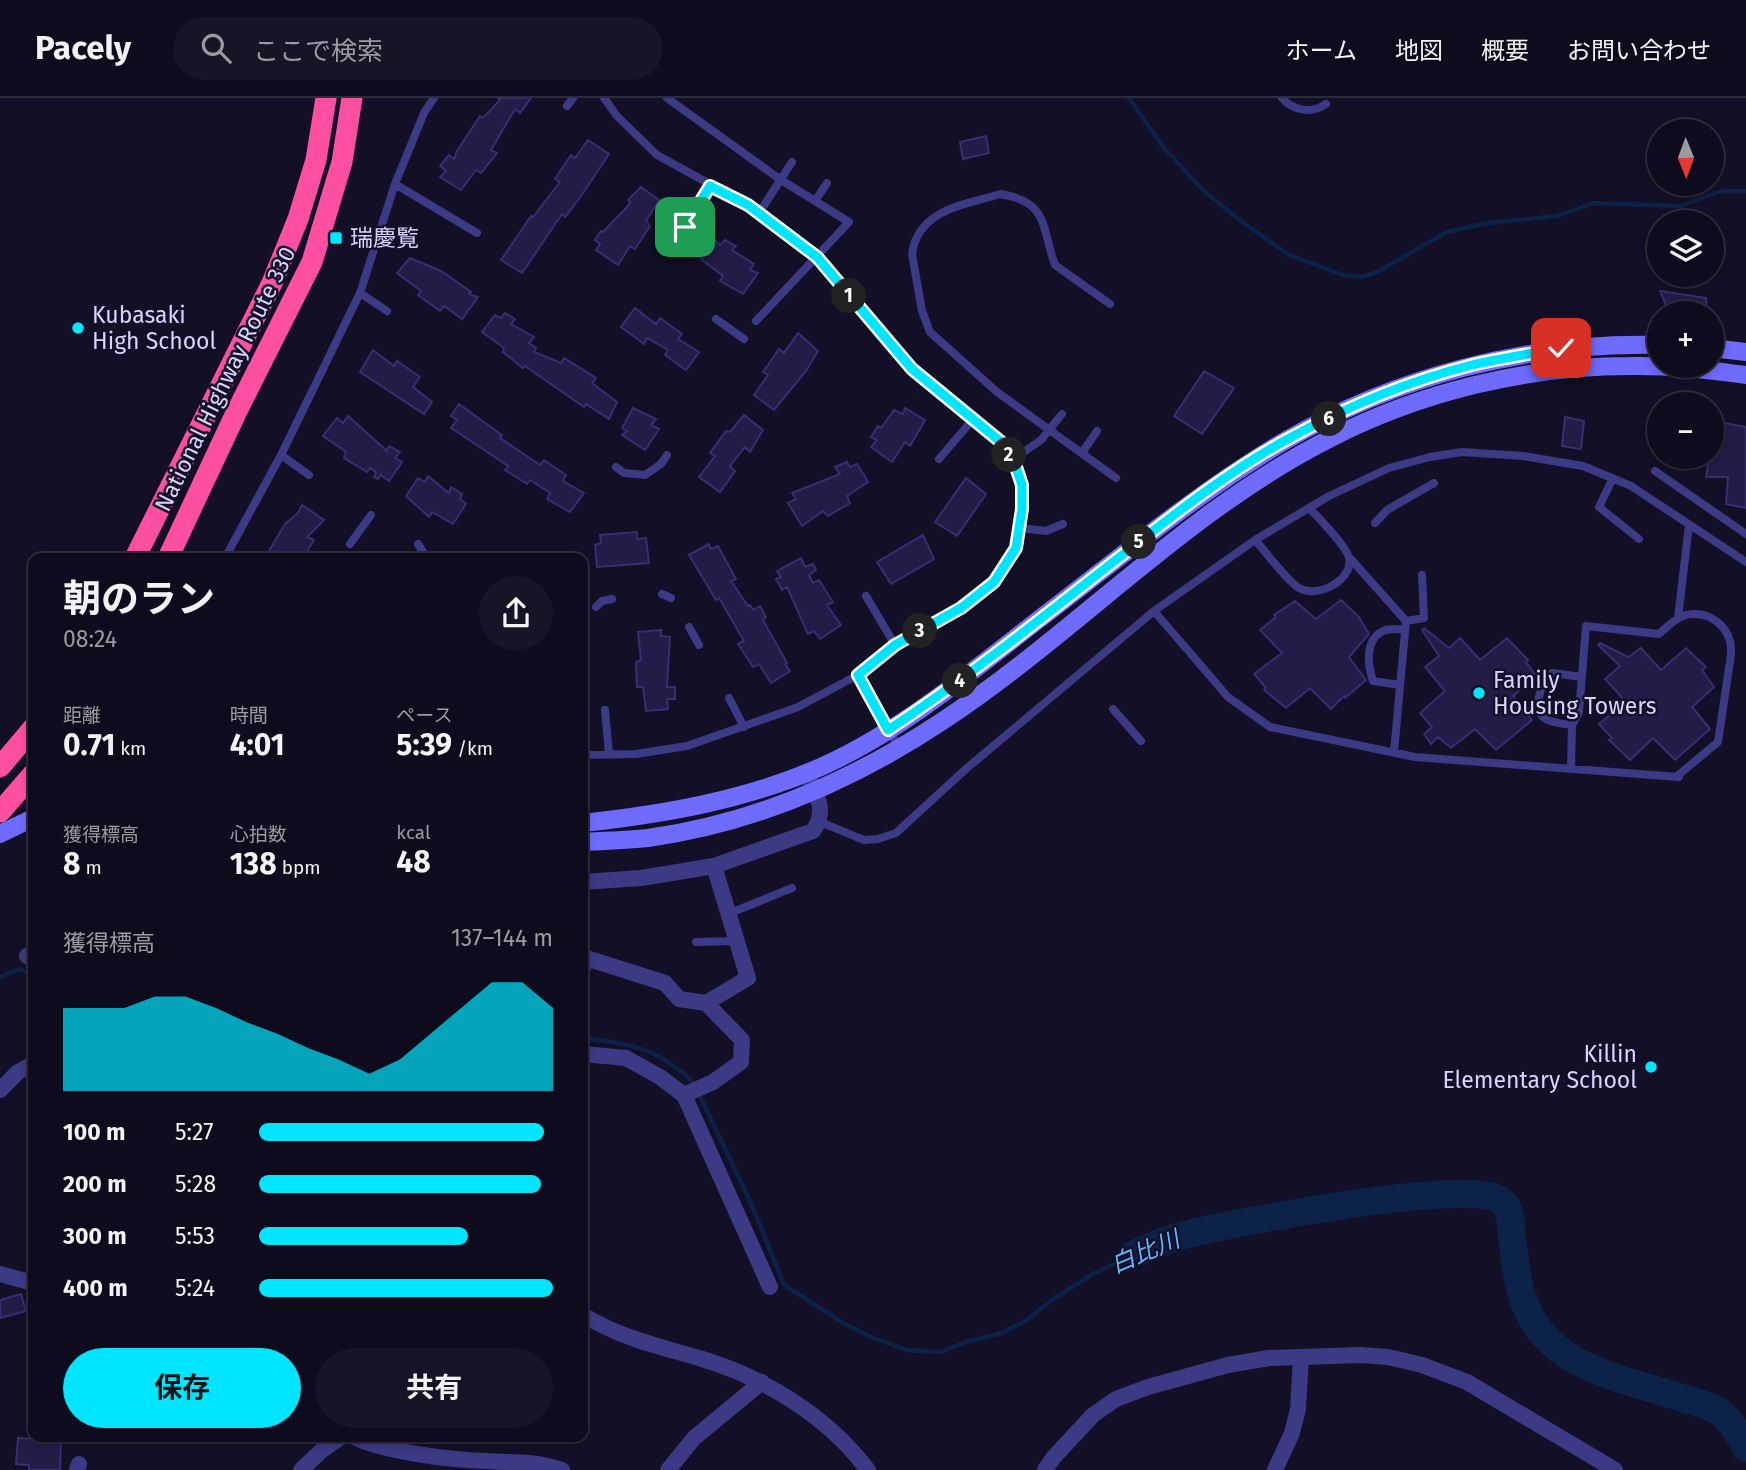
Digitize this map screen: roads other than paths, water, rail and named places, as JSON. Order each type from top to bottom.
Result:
[{"type":"highway","name":"National Highway Route 330","points":[[137,553],[272,283],[298,219],[316,160],[326,98]]},
{"type":"highway","name":"National Highway Route 330","points":[[170,553],[236,413],[312,262],[342,162],[352,98]]},
{"type":"highway","points":[[0,767],[28,734]]},
{"type":"highway","points":[[0,812],[28,780]]},
{"type":"main road","points":[[588,822],[642,817],[759,790],[824,765],[888,730],[971,673],[1157,528],[1219,484],[1322,421],[1413,383],[1470,366],[1561,348],[1647,345]]},
{"type":"main road","points":[[1724,349],[1746,352]]},
{"type":"main road","points":[[588,842],[647,838],[716,824],[766,810],[815,792],[899,748],[985,691],[1228,500],[1303,453],[1373,419],[1481,383],[1561,370],[1629,366],[1692,368],[1746,375]]},
{"type":"main road","points":[[0,834],[28,820]]},
{"type":"street","points":[[588,882],[641,878],[714,866],[813,831],[820,822],[821,808],[806,773]]},
{"type":"street","points":[[706,1003],[748,978],[714,866]]},
{"type":"street","points":[[588,958],[665,983],[680,999],[706,1003],[742,1040],[741,1062],[686,1095]]},
{"type":"street","points":[[588,1054],[626,1058],[686,1095],[770,1287]]},
{"type":"street","points":[[0,1090],[18,1072],[28,1067]]},
{"type":"street","points":[[0,1274],[28,1282]]},
{"type":"street","points":[[588,1317],[641,1342],[701,1358],[762,1382],[802,1407],[859,1458],[868,1470]]},
{"type":"street","points":[[1045,1470],[1093,1415],[1116,1399],[1148,1387],[1228,1365],[1269,1358],[1361,1355],[1422,1364],[1467,1382],[1615,1470]]},
{"type":"street","points":[[1275,1470],[1292,1433],[1298,1409],[1301,1357]]},
{"type":"street","points":[[668,1470],[694,1438],[762,1382]]},
{"type":"street","points":[[309,1467],[336,1442]]},
{"type":"street","points":[[365,1442],[418,1453],[486,1461],[528,1461],[562,1470]]},
{"type":"lane","points":[[228,553],[281,455],[360,293],[395,184],[424,113],[434,98]]},
{"type":"lane","points":[[588,755],[636,754],[687,746],[798,707],[858,675],[895,645],[961,608],[994,582],[1016,548],[1022,485],[1001,442],[912,369],[817,257],[759,213],[657,155],[617,116],[604,98]]},
{"type":"lane","points":[[667,98],[781,180],[849,222],[756,321]]},
{"type":"lane","points":[[1282,98],[1295,108],[1303,110],[1320,108],[1326,104]]},
{"type":"lane","points":[[759,213],[792,162]]},
{"type":"lane","points":[[815,201],[827,183]]},
{"type":"lane","points":[[395,184],[477,233]]},
{"type":"lane","points":[[685,227],[710,186]]},
{"type":"lane","points":[[1110,304],[1055,265],[1045,223],[1030,205],[1010,196],[1000,194],[943,211],[931,218],[916,237],[912,254],[922,312],[930,332],[997,392],[1116,478]]},
{"type":"lane","points":[[360,293],[387,312]]},
{"type":"lane","points":[[716,318],[744,339]]},
{"type":"lane","points":[[1012,460],[1041,440],[1062,414]]},
{"type":"lane","points":[[939,459],[974,418]]},
{"type":"lane","points":[[1082,453],[1097,431]]},
{"type":"lane","points":[[820,822],[864,840],[896,833],[967,768],[1154,611],[1255,540],[1355,483],[1389,468],[1462,452],[1523,456],[1583,466],[1631,486],[1746,562]]},
{"type":"lane","points":[[281,455],[309,475]]},
{"type":"lane","points":[[616,467],[624,473],[645,475],[661,464],[667,455]]},
{"type":"lane","points":[[1655,471],[1746,534]]},
{"type":"lane","points":[[1613,478],[1599,507],[1639,539]]},
{"type":"lane","points":[[1375,523],[1387,510],[1434,483]]},
{"type":"lane","points":[[1310,508],[1406,625],[1394,752]]},
{"type":"lane","points":[[350,544],[371,515]]},
{"type":"lane","points":[[1020,528],[1046,531],[1063,524]]},
{"type":"lane","points":[[1678,618],[1689,525]]},
{"type":"lane","points":[[1255,540],[1299,588],[1310,592],[1319,593],[1329,589],[1341,579],[1349,568],[1349,557]]},
{"type":"lane","points":[[418,544],[424,553]]},
{"type":"lane","points":[[1400,685],[1373,681],[1367,665],[1370,648],[1384,630],[1424,618],[1422,575]]},
{"type":"lane","points":[[662,594],[671,598]]},
{"type":"lane","points":[[866,596],[895,645]]},
{"type":"lane","points":[[596,607],[602,601],[612,599]]},
{"type":"lane","points":[[1154,611],[1228,696],[1270,727],[1415,757],[1571,769],[1678,777],[1718,743],[1732,645],[1729,635],[1713,619],[1692,614],[1678,618],[1659,634],[1586,626],[1579,712],[1572,725],[1571,769]]},
{"type":"lane","points":[[689,627],[699,645]]},
{"type":"lane","points":[[1572,725],[1547,721],[1537,704],[1545,681],[1552,673],[1582,677]]},
{"type":"lane","points":[[858,675],[899,748]]},
{"type":"lane","points":[[729,698],[744,727]]},
{"type":"lane","points":[[1113,709],[1141,741]]},
{"type":"lane","points":[[605,710],[609,754]]},
{"type":"lane","points":[[728,914],[792,888]]},
{"type":"lane","points":[[696,942],[736,941]]},
{"type":"waterway","points":[[1129,98],[1164,148],[1203,190],[1238,219],[1289,255],[1343,275],[1361,277],[1377,272],[1447,232],[1487,223],[1558,216],[1593,203],[1681,206],[1720,191],[1746,191]]},
{"type":"waterway","name":"白比川","points":[[0,977],[20,969],[28,973]]},
{"type":"waterway","name":"白比川","points":[[588,1039],[644,1050],[667,1061],[694,1085]]},
{"type":"waterway","name":"白比川","points":[[698,1092],[751,1203],[784,1285],[845,1324],[873,1338],[907,1350],[940,1352],[1002,1333],[1025,1321],[1093,1274],[1132,1255]]},
{"type":"waterway","name":"白比川","points":[[1132,1255],[1181,1236],[1296,1213],[1402,1198],[1448,1194],[1484,1195],[1503,1202],[1508,1210],[1521,1291],[1526,1307],[1543,1335],[1573,1359],[1599,1371],[1713,1408],[1729,1421],[1746,1448]]},
{"type":"place","name":"瑞慶覧","points":[[336,238]]},
{"type":"place","name":"Kubasaki High School","points":[[78,328]]},
{"type":"place","name":"Family Housing Towers","points":[[1479,693]]},
{"type":"place","name":"Killin Elementary School","points":[[1651,1067]]}]
